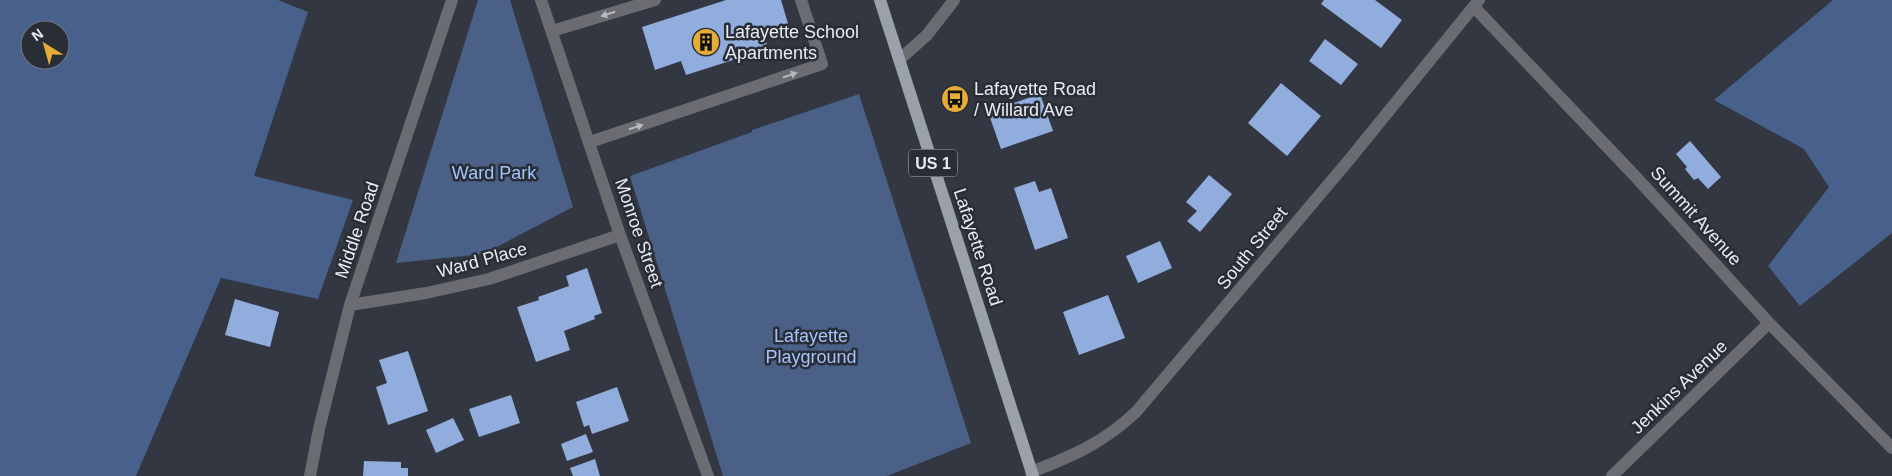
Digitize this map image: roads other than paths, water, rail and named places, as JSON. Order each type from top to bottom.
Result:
[{"type":"main road","name":"Lafayette Road","points":[[880,0],[900,59],[1028,475]]},
{"type":"street","name":"Middle Road","points":[[310,476],[319,429],[350,305],[452,0]]},
{"type":"street","name":"Monroe Street","points":[[541,0],[620,235],[708,476]]},
{"type":"street","points":[[552,30],[655,0]]},
{"type":"street","points":[[590,142],[822,64],[801,0]]},
{"type":"street","points":[[900,59],[927,36],[954,0]]},
{"type":"street","name":"Summit Avenue","points":[[1476,4],[1769,322],[1892,448]]},
{"type":"street","name":"South Street","points":[[1028,475],[1093,446],[1116,431],[1136,412],[1355,153],[1476,4]]},
{"type":"street","name":"Ward Place","points":[[350,305],[426,293],[489,279],[620,235]]},
{"type":"street","name":"Jenkins Avenue","points":[[1612,476],[1769,322]]},
{"type":"place","name":"Lafayette School Apartments","points":[[706,42]]},
{"type":"place","name":"Lafayette Road / Willard Ave","points":[[955,99]]},
{"type":"park label","name":"Ward Park","points":[[494,173]]},
{"type":"park label","name":"Lafayette Playground","points":[[811,346]]}]
